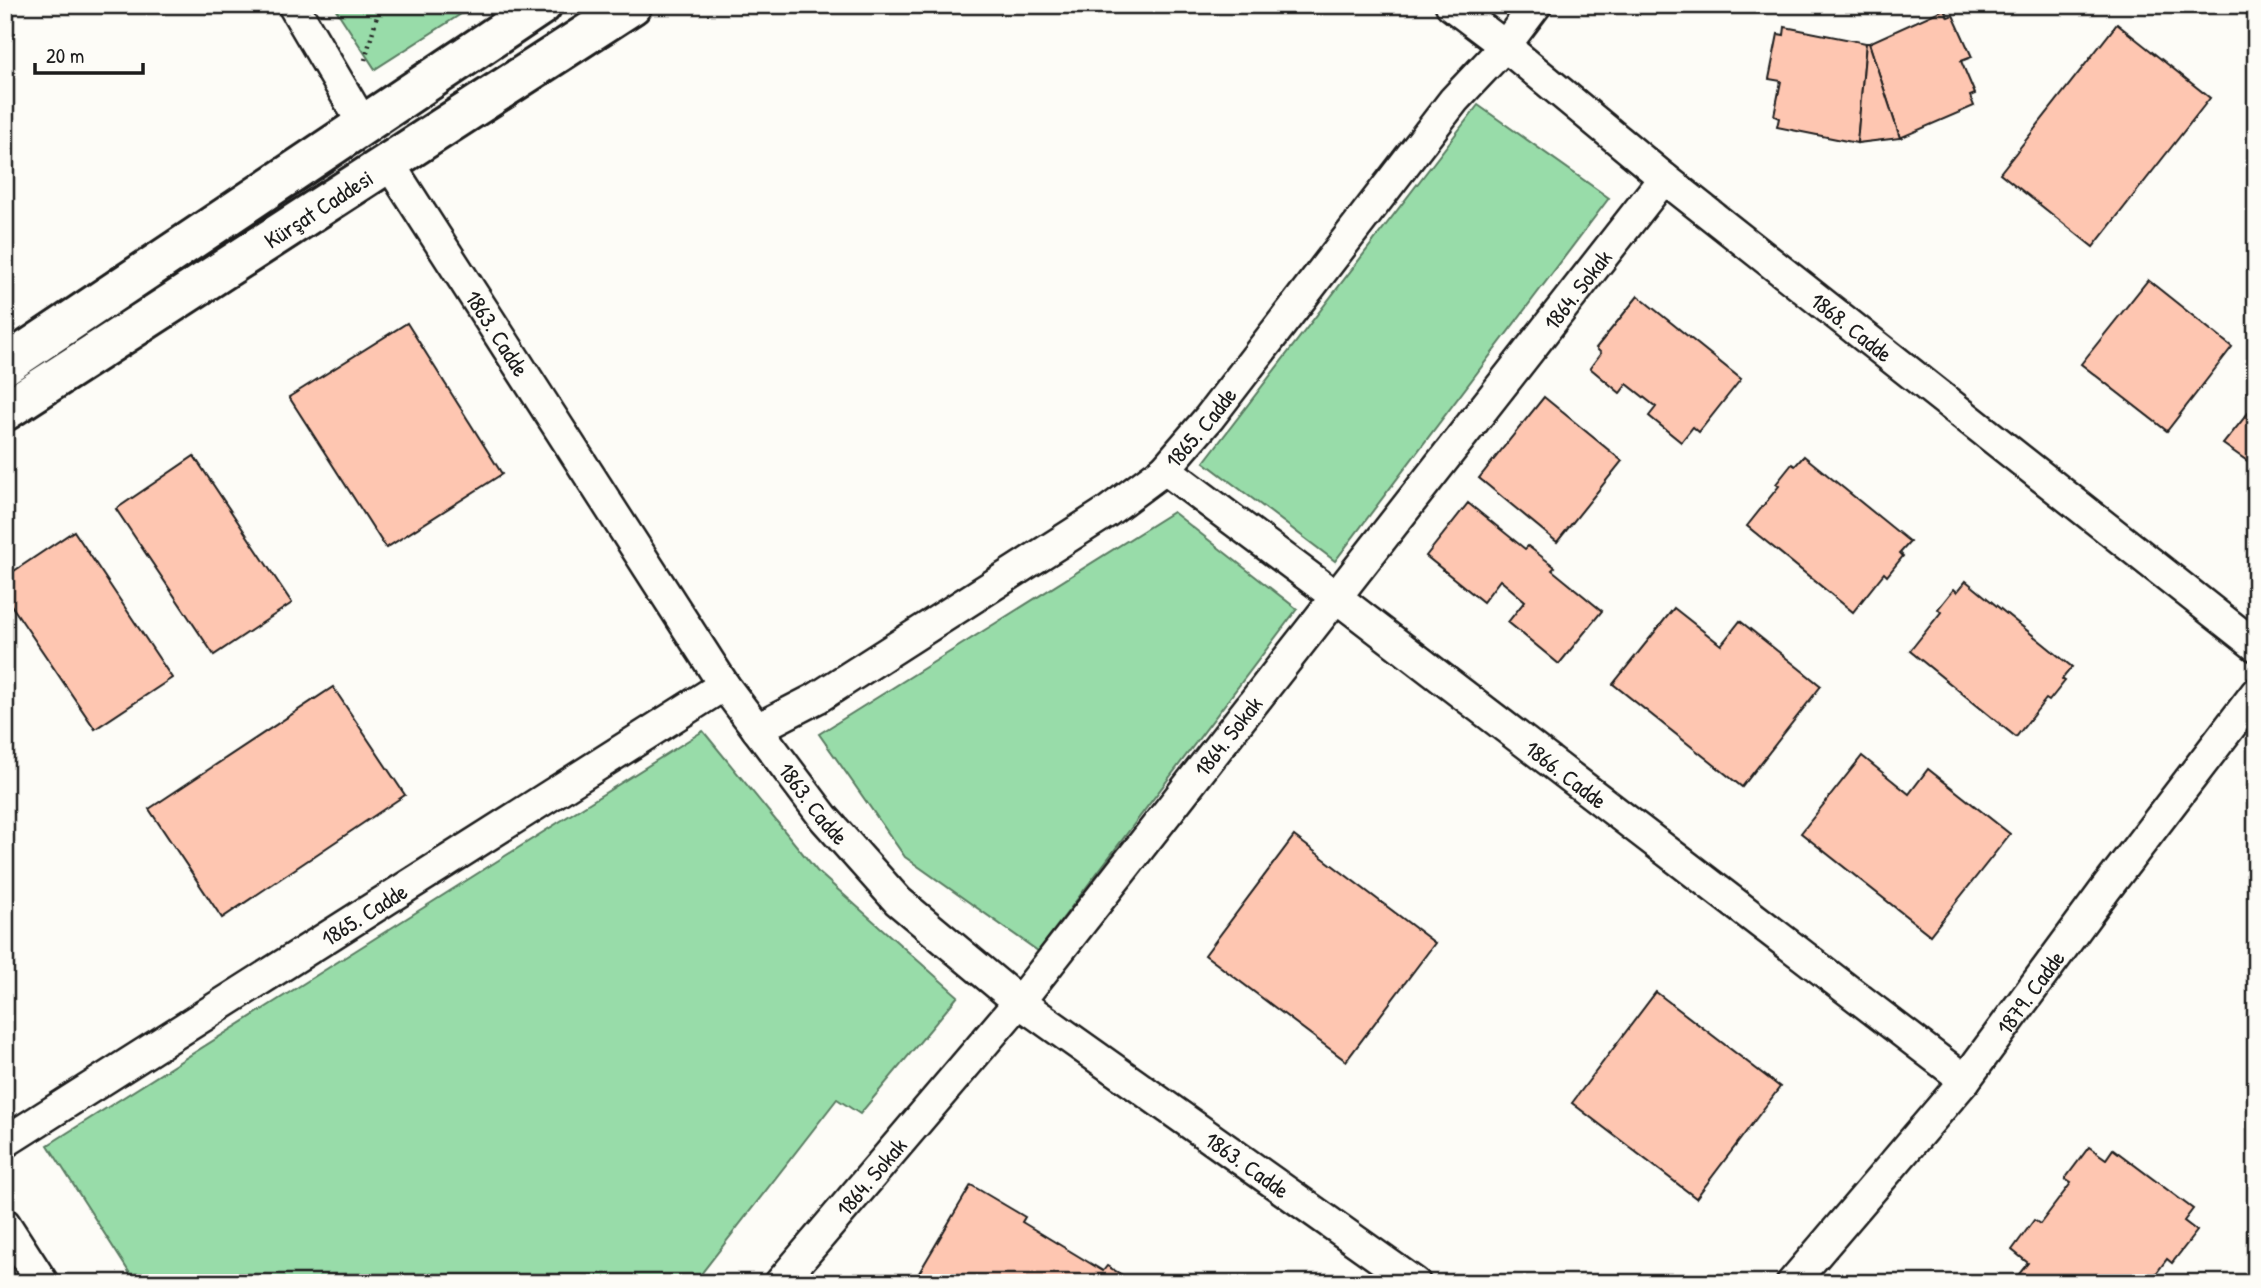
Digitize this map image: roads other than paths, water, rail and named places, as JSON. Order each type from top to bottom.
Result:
[{"type":"street","points":[[293,5],[358,114]]},
{"type":"street","name":"Kürşat Caddesi","points":[[5,365],[358,114],[542,5]]},
{"type":"street","name":"Kürşat Caddesi","points":[[5,411],[632,5]]},
{"type":"street","name":"1868. Cadde","points":[[1451,5],[1505,46],[1664,178],[2256,646]]},
{"type":"street","name":"1865. Cadde","points":[[757,729],[817,698],[1107,512],[1165,469],[1209,418],[1454,100],[1505,46],[1536,5]]},
{"type":"street","name":"1863. Cadde","points":[[388,162],[724,685],[824,818],[898,901],[1019,1002],[1415,1283]]},
{"type":"street","name":"1864. Sokak","points":[[780,1283],[1019,1002],[1664,178]]},
{"type":"street","name":"1866. Cadde","points":[[1165,469],[1965,1080]]},
{"type":"street","name":"1865. Cadde","points":[[5,1142],[724,685]]},
{"type":"street","name":"1879. Cadde","points":[[1792,1283],[1965,1080],[2105,890],[2256,693]]},
{"type":"street","points":[[5,1224],[43,1283]]}]
